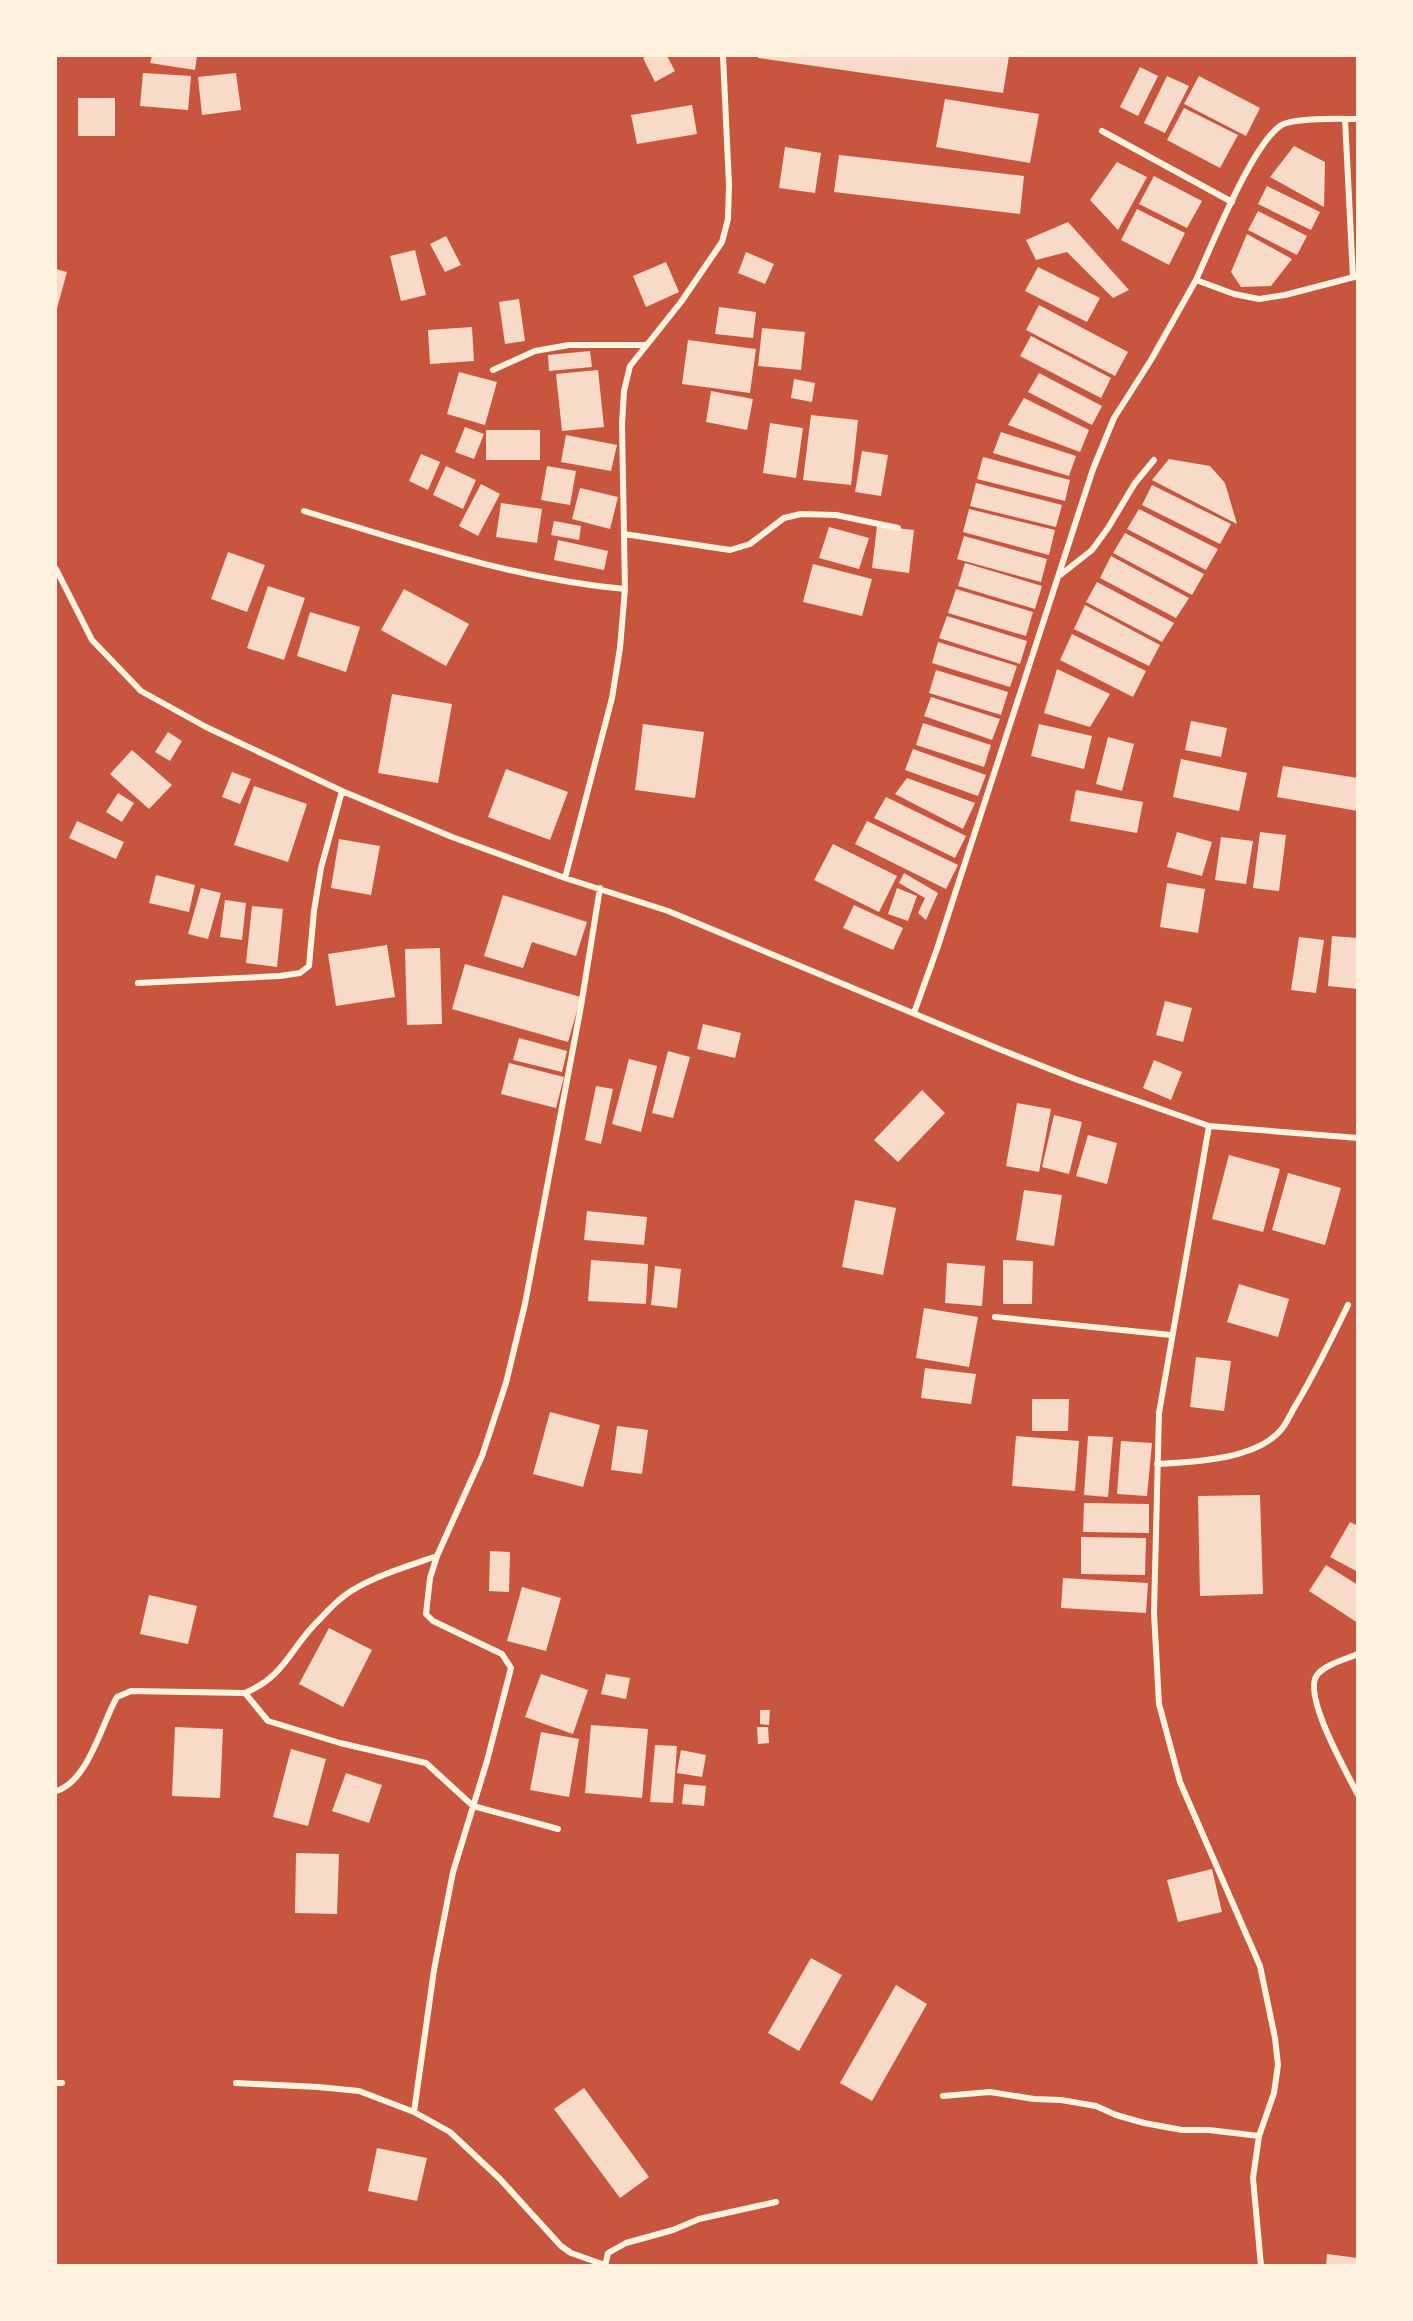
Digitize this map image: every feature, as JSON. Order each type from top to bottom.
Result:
[{"type":"street","points":[[565,878],[612,698],[620,648],[625,589],[624,391],[630,366],[711,260],[722,242],[728,219],[729,185],[723,56]]},
{"type":"street","points":[[914,1013],[937,949],[1093,469],[1114,418],[1151,360],[1196,280],[1232,202],[1262,146],[1281,125],[1308,120],[1358,118]]},
{"type":"street","points":[[1196,280],[1234,294],[1259,299],[1285,295],[1355,277],[1345,119]]},
{"type":"street","points":[[1102,131],[1232,202]]},
{"type":"street","points":[[493,370],[535,351],[569,345],[645,345]]},
{"type":"street","points":[[1059,576],[1092,550],[1135,483],[1154,460]]},
{"type":"street","points":[[304,511],[485,565],[576,585],[625,589]]},
{"type":"street","points":[[624,534],[730,550],[750,544],[784,518],[801,514],[836,515],[898,528]]},
{"type":"street","points":[[56,569],[92,639],[141,691],[206,727],[342,791],[452,837],[565,878],[668,911],[1075,1079],[1209,1126],[1358,1138]]},
{"type":"street","points":[[138,983],[279,976],[300,973],[309,966],[321,868],[342,791]]},
{"type":"street","points":[[414,2112],[432,1978],[453,1872],[487,1761],[511,1668],[502,1654],[433,1621],[426,1614],[430,1578],[437,1556],[482,1456],[506,1383],[525,1304],[581,1006],[600,888]]},
{"type":"street","points":[[1209,1126],[1159,1413],[1154,1613],[1159,1704],[1180,1782],[1260,1966],[1275,2038],[1278,2065],[1274,2093],[1259,2136],[1253,2178],[1261,2265]]},
{"type":"street","points":[[1157,1464],[1233,1456],[1257,1446],[1280,1432],[1322,1359],[1348,1305]]},
{"type":"street","points":[[995,1317],[1171,1335]]},
{"type":"street","points":[[56,1791],[66,1788],[81,1774],[117,1697],[131,1691],[227,1694],[245,1692],[261,1686],[275,1676],[317,1621],[350,1591],[390,1572],[437,1556]]},
{"type":"street","points":[[1356,1653],[1318,1673],[1312,1686],[1315,1705],[1358,1795]]},
{"type":"street","points":[[245,1692],[268,1721],[340,1743],[426,1763],[473,1806],[558,1829]]},
{"type":"street","points":[[236,2083],[358,2091],[414,2112],[450,2132],[500,2179],[561,2246],[571,2253],[604,2265],[608,2253],[626,2242],[673,2230],[699,2219],[776,2202]]},
{"type":"street","points":[[943,2096],[990,2092],[1034,2099],[1061,2100],[1096,2106],[1116,2115],[1144,2123],[1182,2130],[1209,2130],[1259,2136]]},
{"type":"building","points":[[152,56],[197,56],[195,70],[150,63]]},
{"type":"building","points":[[667,56],[675,71],[655,82],[643,58]]},
{"type":"building","points":[[758,56],[1009,56],[1003,93],[758,58]]},
{"type":"building","points":[[1140,67],[1158,76],[1138,116],[1120,107]]},
{"type":"building","points":[[143,73],[191,76],[188,110],[140,106]]},
{"type":"building","points":[[236,73],[241,110],[202,115],[198,77]]},
{"type":"building","points":[[1167,76],[1189,86],[1165,133],[1144,123]]},
{"type":"building","points":[[1199,76],[1260,108],[1246,136],[1184,104]]},
{"type":"building","points":[[78,98],[115,98],[115,136],[78,136]]},
{"type":"building","points":[[945,99],[1039,114],[1030,163],[936,147]]},
{"type":"building","points":[[692,105],[697,134],[637,144],[631,115]]},
{"type":"building","points":[[1184,108],[1238,135],[1220,168],[1167,140]]},
{"type":"building","points":[[1294,146],[1325,162],[1324,207],[1270,177]]},
{"type":"building","points":[[785,147],[821,153],[815,193],[779,188]]},
{"type":"building","points":[[839,155],[1024,176],[1020,214],[834,192]]},
{"type":"building","points":[[1117,162],[1147,177],[1118,230],[1090,200]]},
{"type":"building","points":[[1154,176],[1202,201],[1187,228],[1139,204]]},
{"type":"building","points":[[1267,186],[1320,212],[1311,230],[1258,204]]},
{"type":"building","points":[[1137,209],[1185,233],[1169,265],[1121,240]]},
{"type":"building","points":[[1258,211],[1307,236],[1297,255],[1248,230]]},
{"type":"building","points":[[1068,222],[1129,290],[1113,298],[1067,252],[1036,260],[1026,240]]},
{"type":"building","points":[[1247,234],[1292,259],[1271,286],[1241,287],[1231,272]]},
{"type":"building","points":[[446,236],[461,265],[445,272],[430,244]]},
{"type":"building","points":[[415,250],[426,295],[401,301],[390,256]]},
{"type":"building","points":[[746,252],[774,264],[765,284],[738,273]]},
{"type":"building","points":[[666,262],[679,292],[646,307],[633,276]]},
{"type":"building","points":[[1038,267],[1100,298],[1087,322],[1025,291]]},
{"type":"building","points":[[56,269],[67,272],[56,312]]},
{"type":"building","points":[[519,299],[525,341],[505,344],[499,302]]},
{"type":"building","points":[[1039,305],[1128,352],[1115,376],[1026,330]]},
{"type":"building","points":[[719,307],[756,312],[753,338],[715,334]]},
{"type":"building","points":[[472,327],[474,361],[430,364],[428,330]]},
{"type":"building","points":[[762,328],[805,332],[801,370],[758,366]]},
{"type":"building","points":[[1031,336],[1111,378],[1101,398],[1020,356]]},
{"type":"building","points":[[688,340],[756,349],[750,393],[682,384]]},
{"type":"building","points":[[590,351],[592,367],[549,371],[548,355]]},
{"type":"building","points":[[598,370],[604,427],[562,431],[556,374]]},
{"type":"building","points":[[459,372],[497,382],[485,425],[447,414]]},
{"type":"building","points":[[1039,373],[1102,406],[1092,425],[1028,392]]},
{"type":"building","points":[[794,379],[815,383],[812,402],[791,398]]},
{"type":"building","points":[[711,391],[753,399],[747,430],[706,422]]},
{"type":"building","points":[[1024,398],[1089,430],[1080,452],[1008,425]]},
{"type":"building","points":[[811,415],[858,420],[851,485],[803,480]]},
{"type":"building","points":[[770,423],[803,428],[796,478],[763,473]]},
{"type":"building","points":[[465,427],[484,434],[474,459],[455,452]]},
{"type":"building","points":[[486,430],[540,430],[540,460],[486,460]]},
{"type":"building","points":[[1001,432],[1076,456],[1069,476],[993,453]]},
{"type":"building","points":[[566,435],[617,445],[611,471],[561,462]]},
{"type":"building","points":[[862,451],[888,455],[881,496],[855,492]]},
{"type":"building","points":[[421,454],[440,462],[428,490],[409,481]]},
{"type":"building","points":[[983,457],[1070,480],[1065,501],[977,479]]},
{"type":"building","points":[[1169,459],[1210,466],[1225,483],[1237,524],[1152,480]]},
{"type":"building","points":[[446,466],[476,480],[463,509],[433,495]]},
{"type":"building","points":[[547,466],[576,471],[570,505],[541,500]]},
{"type":"building","points":[[976,483],[1062,505],[1056,527],[970,506]]},
{"type":"building","points":[[481,484],[500,494],[478,536],[459,526]]},
{"type":"building","points":[[1152,485],[1231,524],[1220,544],[1142,505]]},
{"type":"building","points":[[580,488],[618,497],[610,529],[572,519]]},
{"type":"building","points":[[501,503],[542,509],[537,543],[496,537]]},
{"type":"building","points":[[969,509],[1055,530],[1049,555],[963,532]]},
{"type":"building","points":[[1139,509],[1218,549],[1206,570],[1127,529]]},
{"type":"building","points":[[554,521],[581,526],[579,540],[551,535]]},
{"type":"building","points":[[877,526],[914,530],[909,573],[872,568]]},
{"type":"building","points":[[829,527],[869,538],[859,569],[819,558]]},
{"type":"building","points":[[1125,533],[1204,574],[1192,595],[1113,553]]},
{"type":"building","points":[[964,536],[1047,559],[1041,582],[957,559]]},
{"type":"building","points":[[558,540],[608,551],[604,570],[554,560]]},
{"type":"building","points":[[228,552],[265,565],[247,612],[211,599]]},
{"type":"building","points":[[1111,556],[1189,598],[1176,618],[1100,578]]},
{"type":"building","points":[[965,563],[1042,586],[1035,609],[958,586]]},
{"type":"building","points":[[813,564],[872,579],[862,616],[803,602]]},
{"type":"building","points":[[1097,582],[1174,623],[1162,642],[1086,602]]},
{"type":"building","points":[[268,586],[305,598],[284,660],[247,648]]},
{"type":"building","points":[[404,589],[469,624],[446,666],[381,630]]},
{"type":"building","points":[[956,589],[1033,612],[1026,636],[948,613]]},
{"type":"building","points":[[1085,605],[1160,645],[1149,666],[1074,629]]},
{"type":"building","points":[[310,612],[360,627],[346,672],[297,656]]},
{"type":"building","points":[[947,616],[1027,641],[1020,664],[939,638]]},
{"type":"building","points":[[1072,634],[1146,671],[1133,697],[1060,660]]},
{"type":"building","points":[[938,642],[1017,666],[1010,687],[932,663]]},
{"type":"building","points":[[1057,669],[1110,694],[1090,727],[1044,713]]},
{"type":"building","points":[[936,670],[1008,692],[1001,715],[929,693]]},
{"type":"building","points":[[392,694],[452,704],[438,783],[378,773]]},
{"type":"building","points":[[931,697],[1000,719],[992,740],[924,716]]},
{"type":"building","points":[[1191,721],[1227,728],[1221,757],[1185,750]]},
{"type":"building","points":[[923,723],[991,745],[984,767],[916,745]]},
{"type":"building","points":[[643,724],[704,732],[695,798],[635,790]]},
{"type":"building","points":[[1039,724],[1092,736],[1084,769],[1031,756]]},
{"type":"building","points":[[168,732],[182,741],[170,761],[155,752]]},
{"type":"building","points":[[1108,737],[1134,744],[1122,791],[1096,784]]},
{"type":"building","points":[[913,749],[986,775],[978,796],[905,770]]},
{"type":"building","points":[[132,750],[172,785],[149,809],[110,774]]},
{"type":"building","points":[[1181,759],[1247,773],[1239,811],[1173,797]]},
{"type":"building","points":[[1283,766],[1358,778],[1358,811],[1277,797]]},
{"type":"building","points":[[506,769],[568,792],[550,840],[488,817]]},
{"type":"building","points":[[232,772],[251,779],[240,804],[222,797]]},
{"type":"building","points":[[907,778],[975,803],[963,829],[895,794]]},
{"type":"building","points":[[254,786],[307,804],[288,862],[234,845]]},
{"type":"building","points":[[1076,790],[1143,802],[1137,833],[1070,821]]},
{"type":"building","points":[[118,793],[134,803],[122,822],[106,812]]},
{"type":"building","points":[[886,797],[966,836],[955,858],[874,818]]},
{"type":"building","points":[[77,821],[124,842],[116,859],[69,838]]},
{"type":"building","points":[[867,821],[958,865],[946,889],[855,844]]},
{"type":"building","points":[[1177,832],[1212,842],[1202,876],[1167,867]]},
{"type":"building","points":[[1260,832],[1286,835],[1279,891],[1253,888]]},
{"type":"building","points":[[1221,837],[1253,841],[1246,884],[1215,880]]},
{"type":"building","points":[[339,839],[380,846],[371,895],[331,888]]},
{"type":"building","points":[[833,844],[897,876],[879,912],[814,880]]},
{"type":"building","points":[[904,873],[938,893],[926,920],[918,913],[925,898],[899,883]]},
{"type":"building","points":[[156,875],[195,885],[189,912],[149,903]]},
{"type":"building","points":[[1167,883],[1205,889],[1198,933],[1160,927]]},
{"type":"building","points":[[201,888],[221,893],[208,939],[188,934]]},
{"type":"building","points":[[897,888],[917,896],[908,921],[888,914]]},
{"type":"building","points":[[503,895],[587,922],[576,956],[532,942],[523,968],[484,956]]},
{"type":"building","points":[[225,900],[246,903],[242,940],[220,937]]},
{"type":"building","points":[[854,905],[903,928],[893,950],[843,928]]},
{"type":"building","points":[[252,906],[283,909],[277,967],[246,963]]},
{"type":"building","points":[[1332,936],[1358,938],[1358,989],[1328,986]]},
{"type":"building","points":[[1299,937],[1324,940],[1316,993],[1291,990]]},
{"type":"building","points":[[387,945],[395,997],[336,1006],[328,954]]},
{"type":"building","points":[[440,948],[442,1024],[407,1025],[405,949]]},
{"type":"building","points":[[465,964],[581,997],[568,1042],[452,1009]]},
{"type":"building","points":[[1165,1001],[1192,1008],[1183,1042],[1156,1035]]},
{"type":"building","points":[[703,1024],[741,1033],[735,1058],[697,1049]]},
{"type":"building","points":[[519,1038],[567,1051],[562,1072],[513,1060]]},
{"type":"building","points":[[668,1051],[690,1057],[673,1118],[652,1113]]},
{"type":"building","points":[[629,1059],[657,1066],[641,1132],[612,1124]]},
{"type":"building","points":[[1154,1060],[1182,1072],[1171,1100],[1143,1088]]},
{"type":"building","points":[[509,1063],[564,1077],[556,1108],[501,1094]]},
{"type":"building","points":[[596,1086],[613,1089],[601,1144],[585,1140]]},
{"type":"building","points":[[922,1090],[945,1113],[898,1162],[874,1140]]},
{"type":"building","points":[[1017,1103],[1051,1109],[1039,1172],[1006,1166]]},
{"type":"building","points":[[1054,1115],[1082,1122],[1069,1174],[1042,1167]]},
{"type":"building","points":[[1088,1135],[1117,1143],[1107,1184],[1076,1176]]},
{"type":"building","points":[[1229,1155],[1280,1169],[1263,1232],[1212,1219]]},
{"type":"building","points":[[1288,1173],[1341,1188],[1325,1245],[1272,1230]]},
{"type":"building","points":[[1024,1190],[1062,1195],[1054,1246],[1016,1240]]},
{"type":"building","points":[[855,1200],[896,1208],[883,1275],[842,1267]]},
{"type":"building","points":[[587,1211],[647,1217],[644,1245],[584,1240]]},
{"type":"building","points":[[591,1260],[648,1264],[646,1304],[588,1301]]},
{"type":"building","points":[[1003,1260],[1033,1261],[1032,1304],[1003,1304]]},
{"type":"building","points":[[947,1263],[985,1266],[982,1306],[945,1303]]},
{"type":"building","points":[[655,1266],[681,1269],[677,1308],[651,1305]]},
{"type":"building","points":[[1239,1284],[1289,1299],[1278,1337],[1227,1322]]},
{"type":"building","points":[[924,1308],[978,1317],[969,1367],[916,1358]]},
{"type":"building","points":[[1196,1357],[1231,1361],[1224,1411],[1190,1407]]},
{"type":"building","points":[[925,1368],[976,1374],[971,1404],[921,1398]]},
{"type":"building","points":[[1032,1399],[1069,1399],[1068,1431],[1032,1431]]},
{"type":"building","points":[[550,1412],[600,1425],[583,1487],[533,1474]]},
{"type":"building","points":[[617,1426],[648,1430],[642,1474],[611,1470]]},
{"type":"building","points":[[1016,1436],[1079,1441],[1075,1491],[1012,1486]]},
{"type":"building","points":[[1088,1436],[1113,1437],[1108,1497],[1084,1495]]},
{"type":"building","points":[[1121,1441],[1152,1443],[1147,1496],[1117,1494]]},
{"type":"building","points":[[1260,1495],[1263,1594],[1200,1596],[1198,1496]]},
{"type":"building","points":[[1084,1503],[1149,1504],[1149,1533],[1083,1532]]},
{"type":"building","points":[[1350,1522],[1358,1526],[1358,1572],[1330,1557]]},
{"type":"building","points":[[1081,1537],[1146,1538],[1145,1575],[1081,1574]]},
{"type":"building","points":[[490,1551],[510,1552],[509,1592],[489,1591]]},
{"type":"building","points":[[1326,1565],[1358,1585],[1358,1623],[1309,1591]]},
{"type":"building","points":[[1063,1578],[1148,1583],[1146,1613],[1061,1608]]},
{"type":"building","points":[[522,1587],[561,1598],[546,1651],[507,1641]]},
{"type":"building","points":[[149,1595],[197,1606],[188,1644],[140,1634]]},
{"type":"building","points":[[329,1628],[372,1650],[343,1707],[299,1684]]},
{"type":"building","points":[[541,1674],[588,1690],[573,1734],[525,1717]]},
{"type":"building","points":[[606,1674],[630,1678],[626,1699],[601,1694]]},
{"type":"building","points":[[760,1710],[770,1710],[769,1725],[760,1724]]},
{"type":"building","points":[[591,1725],[648,1729],[642,1798],[585,1793]]},
{"type":"building","points":[[175,1727],[223,1729],[220,1798],[172,1796]]},
{"type":"building","points":[[757,1727],[768,1727],[769,1743],[758,1744]]},
{"type":"building","points":[[541,1732],[579,1739],[569,1797],[530,1790]]},
{"type":"building","points":[[655,1745],[677,1746],[673,1803],[650,1802]]},
{"type":"building","points":[[291,1749],[326,1759],[308,1826],[273,1817]]},
{"type":"building","points":[[681,1750],[706,1755],[702,1777],[677,1773]]},
{"type":"building","points":[[346,1773],[382,1785],[369,1823],[332,1811]]},
{"type":"building","points":[[684,1784],[706,1786],[704,1806],[682,1804]]},
{"type":"building","points":[[296,1853],[339,1854],[337,1914],[295,1913]]},
{"type":"building","points":[[1212,1869],[1222,1912],[1178,1922],[1167,1880]]},
{"type":"building","points":[[811,1958],[842,1975],[799,2051],[768,2033]]},
{"type":"building","points":[[896,1985],[927,2004],[872,2101],[840,2083]]},
{"type":"building","points":[[584,2088],[649,2177],[620,2198],[554,2109]]},
{"type":"building","points":[[377,2148],[427,2158],[417,2201],[368,2191]]},
{"type":"building","points":[[1327,2254],[1358,2258],[1358,2266],[1326,2266]]}]
